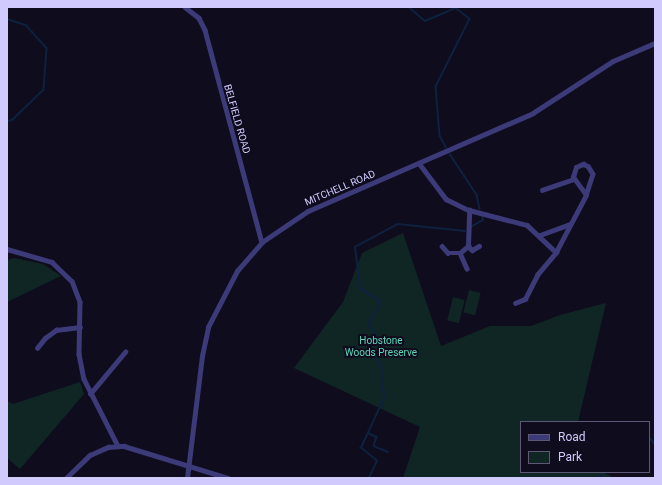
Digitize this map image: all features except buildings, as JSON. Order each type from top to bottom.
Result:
[{"type":"street","name":"BELFIELD ROAD","points":[[185,7],[199,18],[205,30],[262,242]]},
{"type":"street","name":"MITCHELL ROAD","points":[[187,478],[202,356],[208,327],[237,271],[262,242],[308,211],[533,113],[613,61],[655,43]]},
{"type":"street","points":[[419,163],[446,199],[469,210],[527,225],[540,235],[556,252]]},
{"type":"street","points":[[515,303],[525,299],[537,275],[556,252],[586,195],[593,180],[592,170],[586,165],[578,166],[574,172],[574,179],[586,195]]},
{"type":"street","points":[[542,190],[574,179]]},
{"type":"street","points":[[442,246],[448,253],[460,253],[468,246],[469,210]]},
{"type":"street","points":[[540,235],[570,224]]},
{"type":"street","points":[[468,246],[472,250],[479,246]]},
{"type":"street","points":[[7,249],[45,258],[65,272],[78,293],[80,327],[79,354],[90,394],[118,446]]},
{"type":"street","points":[[460,253],[468,269]]},
{"type":"street","points":[[37,348],[44,338],[56,330],[80,327]]},
{"type":"street","points":[[90,394],[125,352]]},
{"type":"street","points":[[66,478],[90,455],[118,446],[133,447],[228,478]]},
{"type":"green space","name":"Hobstone Woods Preserve","points":[[403,233],[441,346],[490,326],[531,326],[560,315],[606,303],[578,421],[520,421],[520,473],[605,473],[614,478],[403,478],[420,427],[294,368],[343,302],[362,253]]},
{"type":"green space","points":[[14,258],[43,264],[61,276],[7,302],[7,260]]},
{"type":"green space","points":[[469,290],[481,293],[475,315],[463,312]]},
{"type":"green space","points":[[453,297],[465,300],[459,323],[447,320]]},
{"type":"green space","points":[[80,382],[84,394],[20,469],[7,458],[7,401],[13,404]]},
{"type":"waterway","points":[[409,7],[425,21],[456,8],[470,19],[436,87],[440,136],[446,147]]},
{"type":"waterway","points":[[7,19],[26,25],[47,48],[44,90],[13,120],[7,122]]},
{"type":"waterway","points":[[450,154],[477,195],[480,209]]},
{"type":"waterway","points":[[471,227],[483,220],[482,216]]},
{"type":"waterway","points":[[369,478],[377,461],[361,448],[384,398],[381,366],[373,354],[382,346],[369,324],[380,301],[360,289],[355,247],[398,224],[465,231]]},
{"type":"waterway","points":[[368,433],[377,437],[374,446],[388,452]]},
{"type":"waterway","points":[[650,438],[655,444]]},
{"type":"waterway","points":[[597,478],[603,473]]}]
